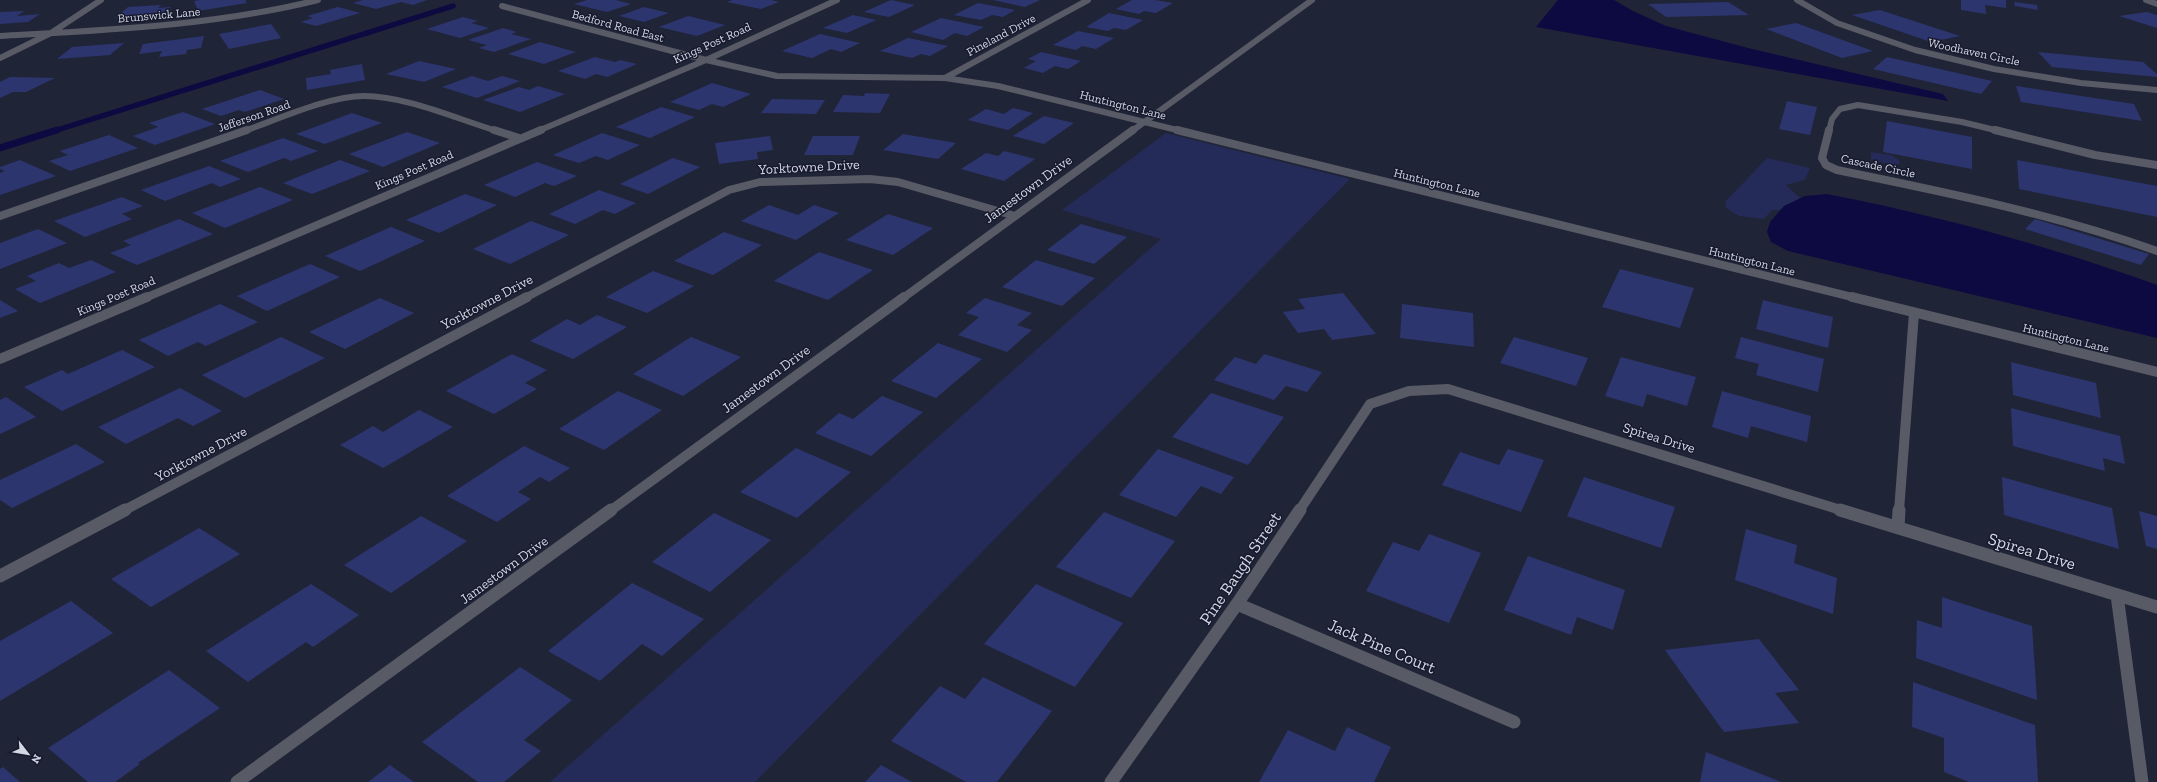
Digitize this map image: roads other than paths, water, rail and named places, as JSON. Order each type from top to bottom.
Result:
[{"type":"street","points":[[0,58],[51,33],[101,0]]},
{"type":"street","name":"Brunswick Lane","points":[[0,36],[176,26],[238,18],[318,0]]},
{"type":"street","name":"Kings Post Road","points":[[0,358],[706,60],[837,0]]},
{"type":"street","name":"Pineland Drive","points":[[945,78],[1088,0]]},
{"type":"street","name":"Jamestown Drive","points":[[237,782],[1312,0]]},
{"type":"street","name":"Woodhaven Circle","points":[[1797,0],[1837,23],[1915,50],[1994,69],[2081,83],[2157,90]]},
{"type":"street","points":[[2146,0],[2157,4]]},
{"type":"street","name":"Bedford Road East","points":[[502,6],[706,60]]},
{"type":"street","name":"Huntington Lane","points":[[706,60],[777,76],[945,78],[998,86],[2157,372]]},
{"type":"street","name":"Jefferson Road","points":[[0,216],[331,101],[363,96],[391,98],[519,138]]},
{"type":"street","name":"Cascade Circle","points":[[2157,165],[2095,155],[1962,122],[1858,105],[1840,109],[1832,119],[1822,158],[1826,165],[1837,170],[2036,212],[2117,236],[2157,251]]},
{"type":"street","name":"Yorktowne Drive","points":[[0,576],[729,190],[760,182],[870,179],[898,182],[1015,216]]},
{"type":"street","points":[[1898,528],[1914,313]]},
{"type":"street","name":"Spirea Drive","points":[[1409,391],[1448,389],[2157,607]]},
{"type":"street","name":"Pine Baugh Street","points":[[1111,782],[1237,604],[1370,404],[1409,391]]},
{"type":"street","points":[[2117,595],[2142,782]]},
{"type":"street","name":"Jack Pine Court","points":[[1237,604],[1514,722]]},
{"type":"waterway","points":[[54,131],[453,6]]},
{"type":"waterway","points":[[0,148],[57,130]]}]
